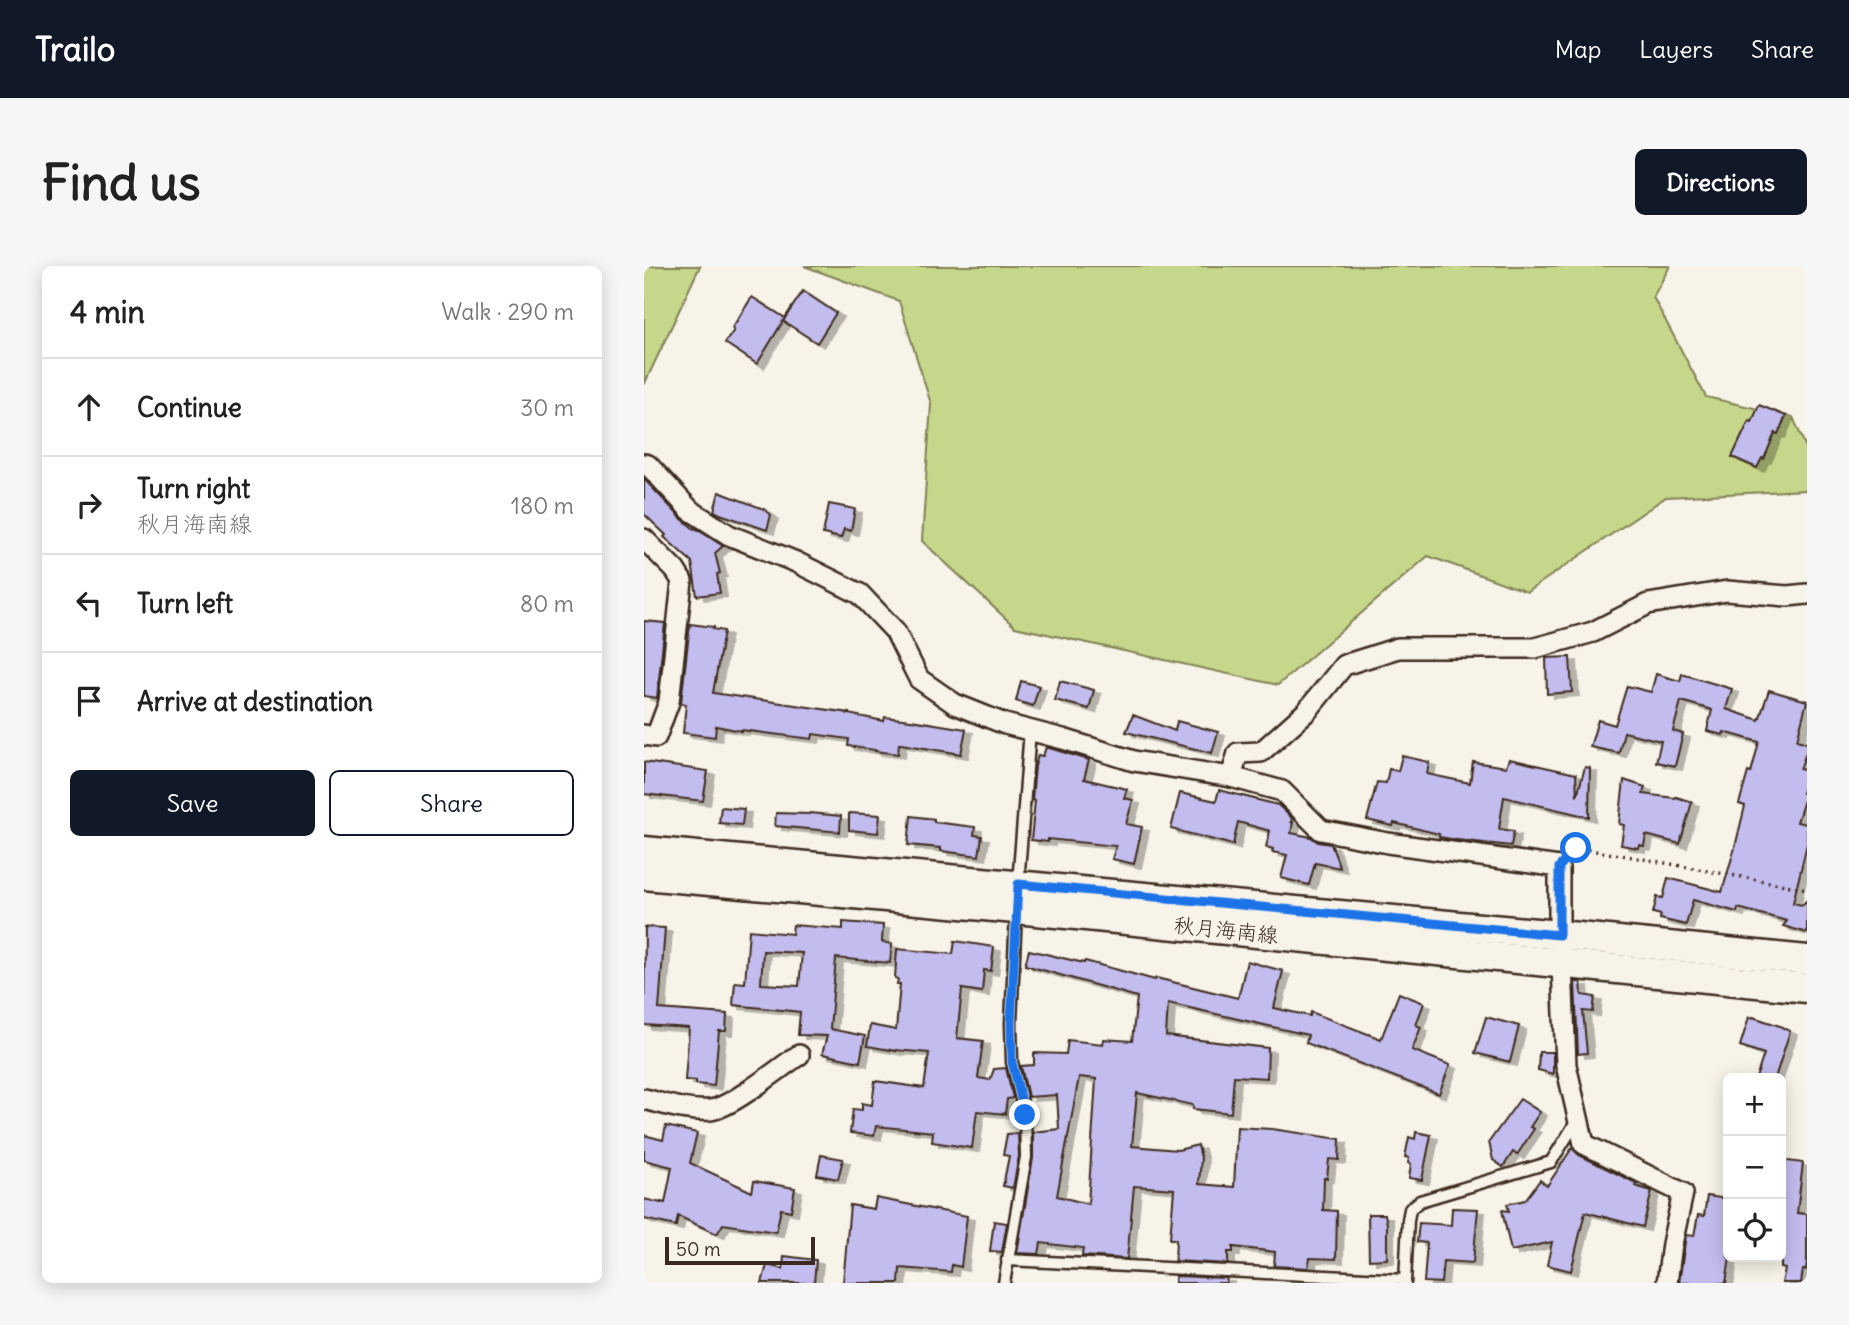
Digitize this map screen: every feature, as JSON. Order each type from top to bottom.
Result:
[{"type":"main road","name":"秋月海南線","points":[[644,851],[1562,964],[1807,988]]},
{"type":"main road","name":"秋月海南線","points":[[644,875],[1017,897],[1559,935],[1807,960]]},
{"type":"street","points":[[644,464],[648,464],[690,510],[729,535],[796,562],[860,594],[895,631],[919,680],[955,704],[1004,724],[1133,761],[1231,776],[1282,791],[1321,830],[1388,844],[1559,867],[1559,935],[1566,1065],[1584,1144],[1683,1193],[1667,1283]]},
{"type":"street","points":[[644,539],[675,570],[682,581],[669,702],[656,737],[644,735]]},
{"type":"street","points":[[1231,776],[1238,753],[1261,752],[1307,711],[1344,665],[1398,648],[1535,648],[1592,632],[1648,604],[1727,592],[1787,596],[1807,594]]},
{"type":"street","points":[[644,1099],[691,1110],[711,1110],[726,1106],[799,1055]]},
{"type":"lane","points":[[1004,1283],[1026,1157],[1025,1115],[1012,1062],[1011,1023],[1017,897],[1030,730]]},
{"type":"lane","points":[[1007,1261],[1405,1281],[1410,1209],[1420,1201],[1551,1162],[1578,1118]]},
{"type":"path","points":[[1559,867],[1576,848],[1807,890]]},
{"type":"green space","points":[[644,266],[700,266],[644,385]]},
{"type":"green space","points":[[804,266],[1670,266],[1653,297],[1706,397],[1793,417],[1807,450],[1807,490],[1666,497],[1527,592],[1428,556],[1278,685],[1015,627],[922,541],[931,404],[899,301]]},
{"type":"building","points":[[803,291],[836,313],[817,343],[783,321]]},
{"type":"building","points":[[752,297],[785,318],[757,364],[725,343]]},
{"type":"building","points":[[1759,405],[1786,416],[1757,468],[1732,457]]},
{"type":"building","points":[[644,479],[681,518],[723,546],[715,553],[720,573],[717,574],[720,593],[697,596],[692,562],[664,537],[666,535],[644,514]]},
{"type":"building","points":[[719,492],[764,509],[771,515],[767,530],[714,511]]},
{"type":"building","points":[[829,504],[855,509],[851,531],[844,529],[841,538],[823,534]]},
{"type":"building","points":[[644,621],[665,623],[657,698],[644,696]]},
{"type":"building","points":[[690,624],[724,631],[713,693],[849,713],[884,721],[885,717],[966,729],[961,754],[899,744],[898,754],[848,746],[849,739],[813,734],[812,739],[716,726],[715,737],[683,733],[686,704],[681,703]]},
{"type":"building","points":[[1570,657],[1572,692],[1547,694],[1546,658]]},
{"type":"building","points":[[1656,674],[1680,681],[1682,674],[1732,689],[1726,709],[1759,720],[1769,690],[1807,701],[1797,740],[1807,743],[1800,769],[1807,771],[1807,778],[1802,793],[1806,794],[1797,822],[1807,824],[1807,844],[1793,903],[1802,905],[1807,900],[1807,933],[1783,926],[1787,921],[1738,908],[1737,912],[1693,900],[1686,925],[1660,919],[1661,915],[1653,913],[1657,897],[1663,898],[1668,878],[1722,892],[1745,806],[1739,804],[1759,742],[1724,732],[1723,735],[1707,731],[1712,710],[1681,701],[1673,731],[1683,734],[1675,766],[1656,762],[1661,741],[1624,732],[1619,753],[1590,747],[1598,720],[1615,725],[1627,686],[1651,692]]},
{"type":"building","points":[[1021,681],[1039,686],[1033,706],[1016,701]]},
{"type":"building","points":[[1060,681],[1094,690],[1089,709],[1055,700]]},
{"type":"building","points":[[1133,715],[1175,731],[1177,721],[1218,732],[1212,753],[1126,732]]},
{"type":"building","points":[[1046,747],[1089,760],[1084,779],[1127,789],[1124,798],[1133,800],[1126,824],[1142,827],[1134,864],[1112,859],[1116,846],[1048,839],[1048,842],[1031,840],[1035,766],[1038,755],[1043,756]]},
{"type":"building","points":[[1402,756],[1429,762],[1427,774],[1470,783],[1473,762],[1506,767],[1509,759],[1576,774],[1577,796],[1585,767],[1590,768],[1589,817],[1504,797],[1499,829],[1514,831],[1511,846],[1439,837],[1439,834],[1394,823],[1393,826],[1367,820],[1377,782],[1386,783],[1389,769],[1398,771]]},
{"type":"building","points":[[644,762],[708,771],[703,801],[644,794]]},
{"type":"building","points":[[1624,780],[1645,787],[1643,794],[1676,797],[1692,802],[1680,844],[1646,835],[1644,846],[1639,845],[1638,848],[1621,845],[1624,825],[1619,824]]},
{"type":"building","points":[[1219,790],[1278,805],[1292,818],[1291,833],[1331,844],[1340,868],[1315,863],[1309,885],[1281,878],[1287,855],[1272,852],[1273,849],[1266,847],[1270,831],[1238,822],[1233,845],[1171,829],[1180,793],[1216,801]]},
{"type":"building","points":[[721,807],[744,809],[742,825],[719,823]]},
{"type":"building","points":[[776,813],[841,816],[840,832],[775,826]]},
{"type":"building","points":[[849,813],[880,815],[878,833],[849,830]]},
{"type":"building","points":[[911,816],[975,827],[974,835],[982,836],[979,856],[908,845]]},
{"type":"building","points":[[843,922],[883,925],[882,942],[892,944],[890,963],[836,958],[830,1029],[865,1036],[860,1062],[822,1054],[827,1036],[798,1035],[800,1012],[733,1005],[735,982],[745,983],[749,930],[792,934],[793,925],[843,929]],"holes":[[[763,951],[802,953],[799,986],[761,984]]]},
{"type":"building","points":[[645,927],[665,928],[659,1009],[727,1014],[726,1031],[719,1031],[714,1086],[685,1080],[689,1028],[644,1025]]},
{"type":"building","points":[[955,941],[994,947],[991,971],[984,970],[982,992],[962,989],[957,1038],[983,1041],[978,1078],[990,1080],[994,1069],[1006,1068],[1013,1098],[1007,1099],[1005,1114],[977,1111],[972,1148],[932,1142],[933,1132],[876,1126],[874,1136],[850,1133],[853,1109],[862,1110],[862,1103],[872,1105],[875,1081],[924,1088],[929,1053],[867,1046],[870,1025],[896,1030],[900,984],[897,984],[898,979],[895,978],[897,949],[953,954]]},
{"type":"building","points":[[1029,950],[1238,998],[1247,961],[1283,971],[1274,1008],[1310,1016],[1311,1012],[1381,1039],[1399,993],[1424,1003],[1416,1025],[1421,1027],[1412,1050],[1450,1065],[1439,1094],[1306,1043],[1308,1035],[1168,1003],[1166,1036],[1268,1048],[1267,1078],[1234,1076],[1231,1113],[1193,1109],[1193,1105],[1137,1093],[1132,1146],[1178,1150],[1198,1145],[1201,1158],[1199,1184],[1234,1187],[1237,1127],[1340,1139],[1339,1160],[1329,1159],[1327,1178],[1324,1178],[1323,1210],[1337,1211],[1336,1259],[1310,1258],[1308,1268],[1274,1266],[1275,1252],[1233,1247],[1233,1252],[1228,1252],[1228,1264],[1175,1261],[1176,1239],[1170,1239],[1174,1189],[1134,1186],[1127,1259],[1082,1256],[1083,1248],[1041,1243],[1039,1254],[1017,1253],[1033,1158],[1033,1132],[1059,1129],[1057,1095],[1028,1097],[1021,1066],[1034,1065],[1034,1053],[1066,1054],[1068,1040],[1103,1044],[1104,1039],[1132,1041],[1137,997],[1025,965]],"holes":[[[1079,1077],[1096,1079],[1088,1204],[1057,1196]]]},
{"type":"building","points":[[1575,982],[1581,982],[1582,995],[1595,997],[1593,1012],[1583,1011],[1587,1053],[1578,1054]]},
{"type":"building","points":[[1486,1017],[1519,1026],[1510,1062],[1475,1053]]},
{"type":"building","points":[[1749,1017],[1790,1031],[1777,1073],[1758,1073],[1764,1054],[1740,1046]]},
{"type":"building","points":[[1539,1052],[1553,1052],[1553,1074],[1538,1070]]},
{"type":"building","points":[[1520,1099],[1540,1112],[1530,1127],[1534,1129],[1517,1155],[1513,1152],[1503,1167],[1493,1160],[1489,1142]]},
{"type":"building","points":[[666,1126],[697,1133],[690,1163],[752,1192],[754,1181],[795,1188],[791,1211],[781,1209],[776,1232],[723,1224],[717,1234],[678,1216],[676,1226],[644,1219],[644,1199],[665,1203],[672,1167],[644,1160],[644,1135],[663,1140]]},
{"type":"building","points":[[1416,1132],[1431,1135],[1422,1180],[1409,1178],[1411,1164],[1408,1163],[1409,1158],[1405,1157],[1409,1137],[1415,1139]]},
{"type":"building","points":[[1018,1133],[1019,1156],[1013,1188],[1003,1186],[1009,1156],[1003,1155],[1007,1134]]},
{"type":"building","points":[[1572,1148],[1579,1155],[1636,1183],[1635,1186],[1652,1191],[1643,1227],[1585,1212],[1571,1271],[1547,1265],[1552,1242],[1511,1251],[1502,1210],[1509,1211],[1507,1204],[1525,1200],[1540,1180],[1547,1186]]},
{"type":"building","points":[[821,1155],[843,1159],[838,1179],[817,1175]]},
{"type":"building","points":[[1786,1161],[1803,1163],[1797,1213],[1807,1214],[1807,1262],[1801,1283],[1782,1283],[1785,1269],[1781,1268],[1781,1262],[1786,1262]]},
{"type":"building","points":[[1707,1196],[1723,1198],[1723,1262],[1729,1262],[1726,1283],[1679,1283],[1686,1235],[1694,1236],[1698,1215],[1704,1216]]},
{"type":"building","points":[[876,1198],[967,1216],[961,1267],[952,1265],[951,1272],[900,1268],[899,1283],[843,1283],[850,1205],[874,1209]]},
{"type":"building","points":[[1452,1208],[1478,1209],[1473,1263],[1443,1261],[1441,1283],[1424,1282],[1427,1243],[1417,1242],[1419,1223],[1451,1225]]},
{"type":"building","points":[[1368,1214],[1385,1214],[1387,1259],[1369,1260]]},
{"type":"building","points":[[994,1221],[1007,1223],[1002,1252],[990,1251]]},
{"type":"building","points":[[784,1256],[816,1260],[814,1283],[762,1283],[767,1265],[783,1269]]},
{"type":"building","points":[[1175,1276],[1227,1278],[1226,1283],[1175,1283]]},
{"type":"route","points":[[1025,1115],[1012,1062],[1011,1023],[1018,884],[1559,935],[1559,867],[1576,848]]}]
